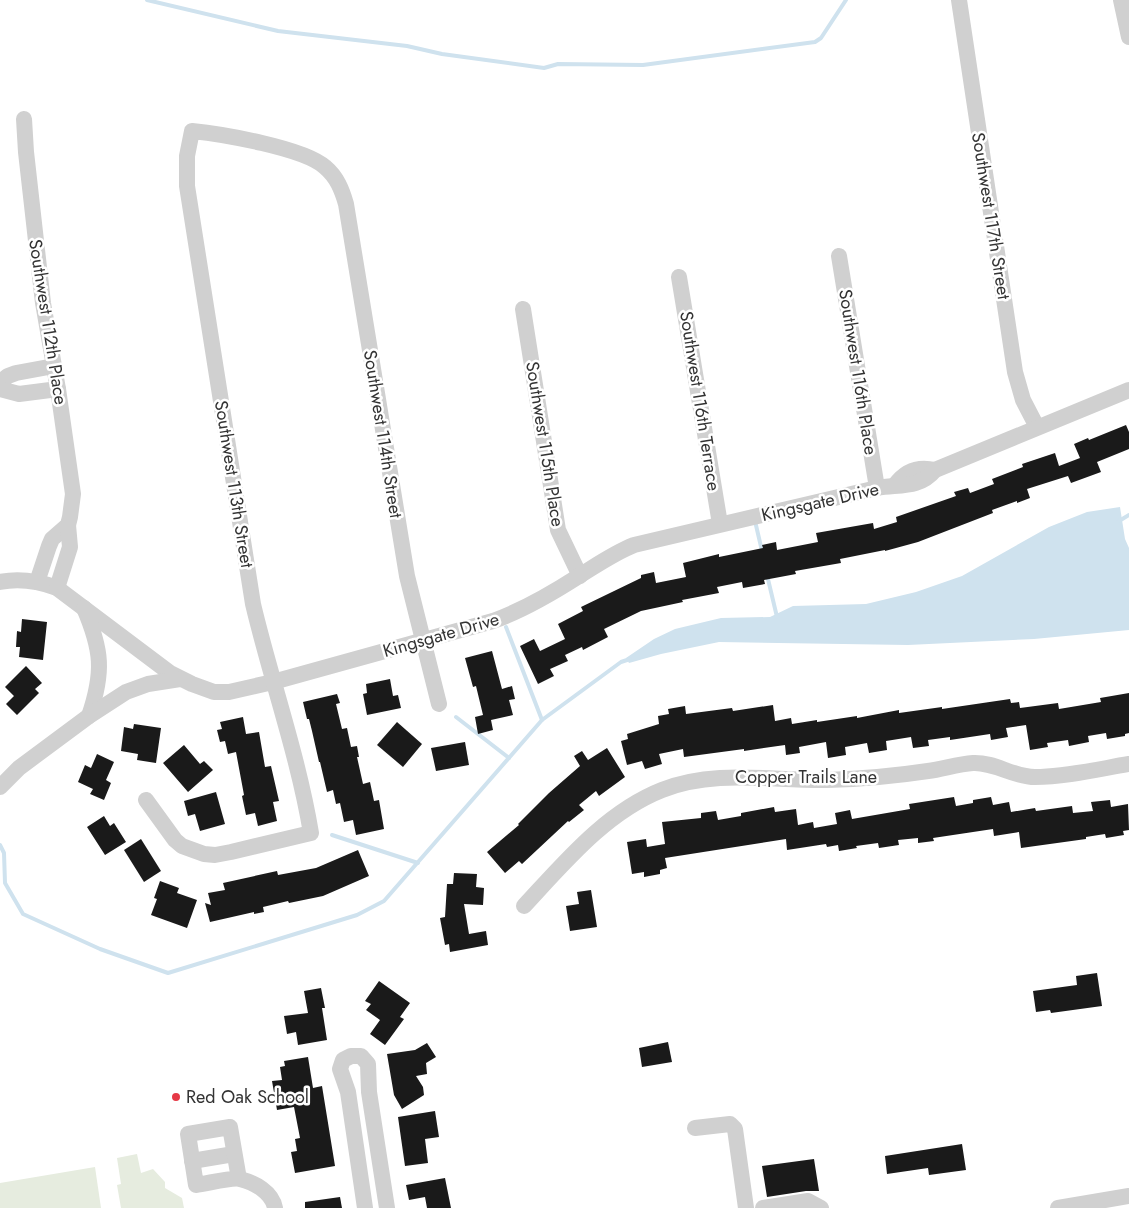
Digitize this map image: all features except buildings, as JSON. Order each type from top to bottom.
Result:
[{"type":"street","name":"Southwest 117th Street","points":[[959,0],[1015,372],[1023,400],[1037,427]]},
{"type":"street","points":[[1121,0],[1129,37]]},
{"type":"street","name":"Southwest 112th Place","points":[[24,119],[36,253],[73,494],[68,525],[70,547],[57,588]]},
{"type":"street","name":"Southwest 114th Street","points":[[192,131],[217,134],[298,152],[326,167],[339,184],[346,204],[402,547],[422,641],[439,704]]},
{"type":"street","name":"Southwest 113th Street","points":[[146,800],[175,840],[182,846],[204,854],[215,855],[231,852],[311,832],[306,802],[253,604],[189,202],[186,178],[192,131]]},
{"type":"street","name":"Southwest 116th Place","points":[[840,256],[877,488]]},
{"type":"street","name":"Southwest 116th Terrace","points":[[680,277],[720,524]]},
{"type":"street","name":"Southwest 115th Place","points":[[523,309],[557,524],[562,540],[580,576]]},
{"type":"street","points":[[0,382],[16,373],[54,366]]},
{"type":"street","points":[[0,389],[14,394],[58,389]]},
{"type":"street","name":"Kingsgate Drive","points":[[0,582],[20,580],[37,582],[57,588],[180,679],[214,692],[229,692],[273,682],[462,630],[516,612],[580,576],[612,555],[634,545],[895,485],[902,475],[924,467],[935,470],[1129,390]]},
{"type":"street","points":[[37,582],[48,546],[52,539],[68,525]]},
{"type":"street","points":[[84,608],[95,632],[99,655],[98,684],[89,716]]},
{"type":"street","points":[[0,787],[19,768],[89,716],[126,692],[158,681],[180,679]]},
{"type":"street","name":"Copper Trails Lane","points":[[524,906],[609,821],[649,796],[692,782],[722,777],[746,776],[798,780],[851,779],[891,776],[972,763],[992,765],[1010,772],[1035,777],[1129,764]]},
{"type":"street","points":[[365,1208],[348,1092],[340,1069],[343,1060],[351,1056],[361,1056],[368,1064],[369,1092],[387,1208]]},
{"type":"street","points":[[695,1128],[730,1124],[735,1129],[746,1208]]},
{"type":"street","points":[[239,1179],[230,1127],[188,1134],[196,1185],[239,1179],[265,1190],[274,1202],[275,1208]]},
{"type":"street","points":[[192,1161],[234,1154]]},
{"type":"street","points":[[1058,1208],[1129,1196]]},
{"type":"street","points":[[763,1208],[808,1201],[821,1208]]},
{"type":"shaded area","points":[[137,1154],[141,1173],[153,1169],[165,1182],[165,1188],[182,1198],[184,1208],[121,1208],[117,1185],[121,1184],[117,1158]]},
{"type":"shaded area","points":[[95,1167],[101,1208],[0,1208],[0,1183]]},
{"type":"water","points":[[1120,507],[1125,539],[1129,548],[1129,630],[1034,639],[908,645],[719,642],[629,663],[626,658],[654,639],[675,629],[721,618],[770,617],[793,606],[866,604],[916,592],[962,576],[1049,527],[1087,512]]},
{"type":"waterway","points":[[147,0],[278,31],[407,46],[442,54],[544,68],[558,64],[643,65],[815,42],[821,38],[846,0]]},
{"type":"waterway","points":[[1119,521],[1129,515]]},
{"type":"waterway","points":[[755,521],[762,551]]},
{"type":"waterway","points":[[767,575],[777,617]]},
{"type":"waterway","points":[[506,627],[542,720]]},
{"type":"waterway","points":[[0,845],[4,853],[5,883],[23,914],[100,949],[168,973],[357,915],[384,901],[542,720],[621,662],[630,659]]},
{"type":"waterway","points":[[456,717],[509,758]]},
{"type":"waterway","points":[[332,835],[418,863]]},
{"type":"place","name":"Red Oak School","points":[[176,1097]]}]
